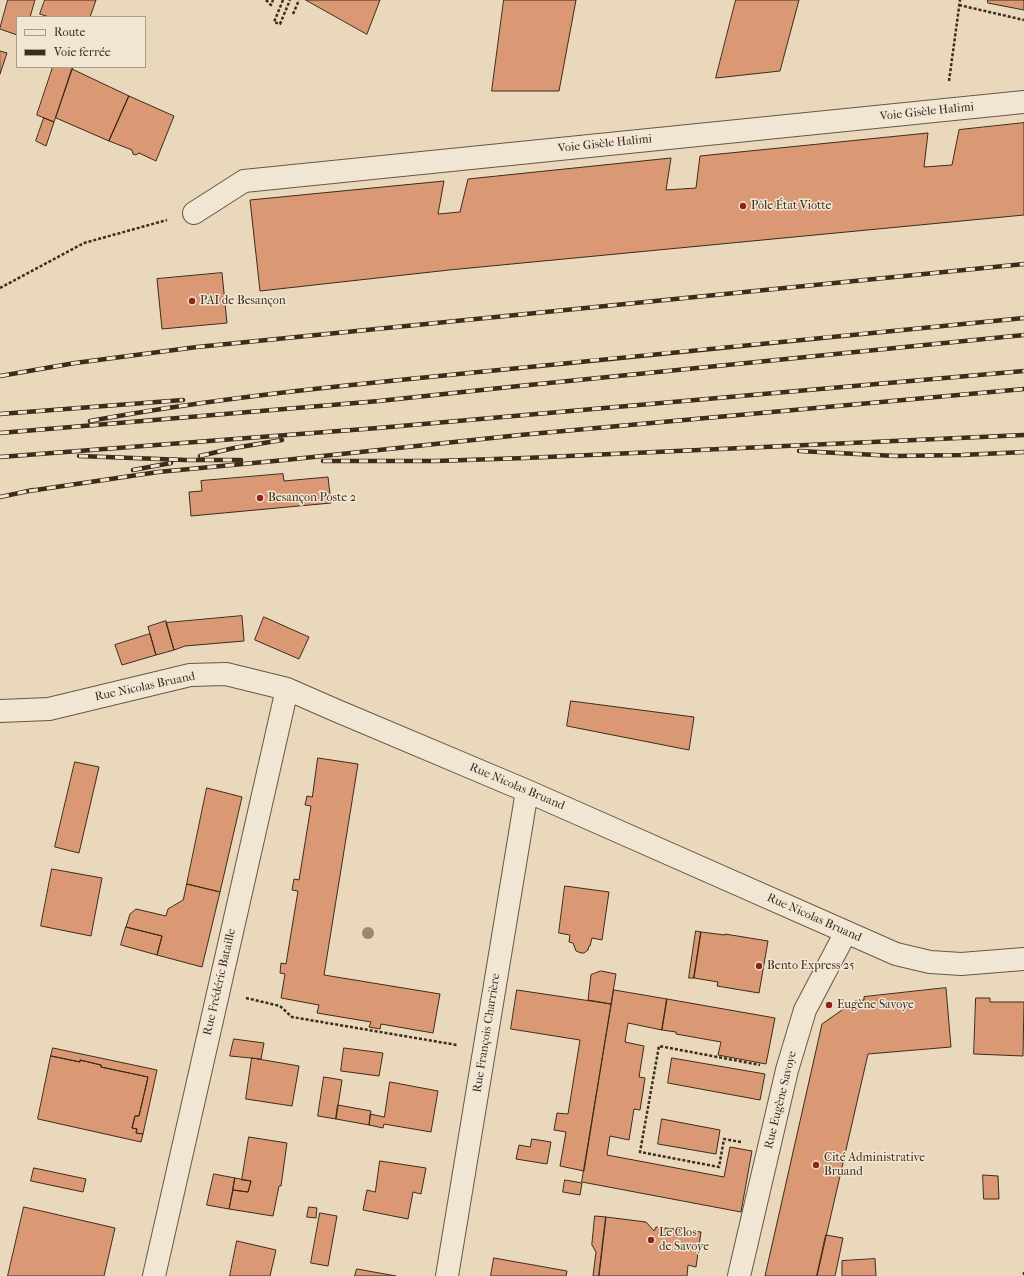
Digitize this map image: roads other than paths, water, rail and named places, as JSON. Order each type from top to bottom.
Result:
[{"type":"street","name":"Voie Gisèle Halimi","points":[[194,213],[244,181],[1024,102]]},
{"type":"street","name":"Rue Nicolas Bruand","points":[[0,711],[49,709],[190,675],[226,674],[287,689],[527,791],[896,954],[930,962],[961,964],[1024,959]]},
{"type":"street","name":"Rue Frédéric Bataille","points":[[154,1276],[287,689]]},
{"type":"street","name":"Rue François Charrière","points":[[447,1276],[527,791]]},
{"type":"street","name":"Rue Eugène Savoye","points":[[739,1276],[787,1070],[805,1010],[846,932]]},
{"type":"railway","points":[[0,376],[75,363],[197,347],[1024,264]]},
{"type":"railway","points":[[90,421],[235,398],[333,387],[1024,318]]},
{"type":"railway","points":[[0,433],[379,401],[1024,335]]},
{"type":"railway","points":[[0,457],[378,428],[1024,371]]},
{"type":"railway","points":[[29,491],[158,472],[520,435],[1024,389]]},
{"type":"railway","points":[[0,414],[183,400]]},
{"type":"railway","points":[[323,461],[436,461],[525,458],[1024,435]]},
{"type":"railway","points":[[200,456],[234,448],[282,440]]},
{"type":"railway","points":[[799,451],[896,456],[1024,452]]},
{"type":"railway","points":[[79,456],[186,460],[241,460]]},
{"type":"railway","points":[[133,470],[171,463]]},
{"type":"railway","points":[[0,497],[33,490]]},
{"type":"place","name":"Pôle État Viotte","points":[[743,206]]},
{"type":"place","name":"PAI de Besançon","points":[[192,301]]},
{"type":"place","name":"Besançon Poste 2","points":[[260,498]]},
{"type":"place","name":"Bento Express 25","points":[[759,966]]},
{"type":"place","name":"Eugène Savoye","points":[[829,1005]]},
{"type":"place","name":"Cité Administrative Bruand","points":[[816,1165]]},
{"type":"place","name":"Le Clos de Savoye","points":[[651,1240]]}]
